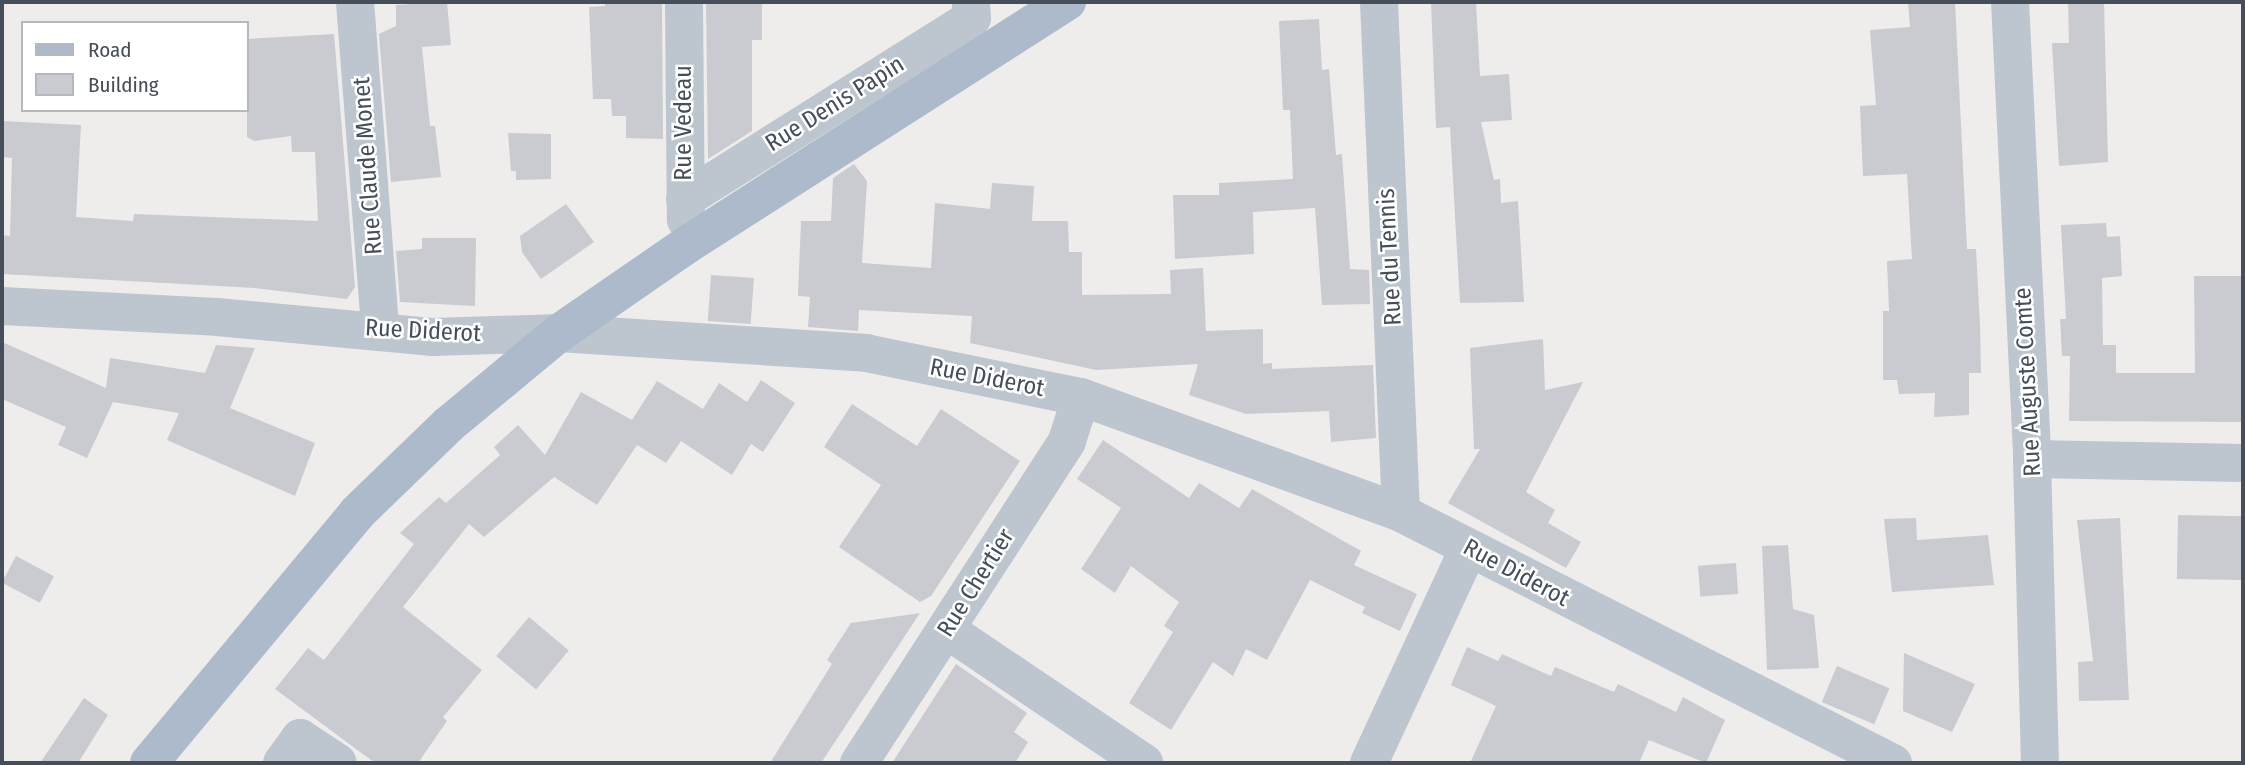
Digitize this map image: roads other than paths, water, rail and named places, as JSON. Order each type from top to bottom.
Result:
[{"type":"main road","points":[[149,763],[357,513],[448,425],[559,333],[688,244],[1067,2]]},
{"type":"street","name":"Rue Claude Monet","points":[[355,2],[380,329]]},
{"type":"street","name":"Rue Vedeau","points":[[684,2],[685,199],[688,244]]},
{"type":"street","name":"Rue Denis Papin","points":[[685,199],[972,18],[971,2]]},
{"type":"street","name":"Rue du Tennis","points":[[1379,2],[1401,513]]},
{"type":"street","name":"Rue Auguste Comte","points":[[2010,2],[2032,459],[2040,763]]},
{"type":"street","name":"Rue Diderot","points":[[2,306],[380,329],[433,337],[559,333],[866,354],[1082,397],[1401,513],[1893,763]]},
{"type":"street","name":"Rue Chertier","points":[[859,763],[1067,441],[1082,397]]},
{"type":"street","points":[[2032,459],[2243,463]]},
{"type":"street","points":[[1369,763],[1469,548]]},
{"type":"street","points":[[947,630],[1144,763]]},
{"type":"street","points":[[282,763],[300,738],[338,763]]}]
